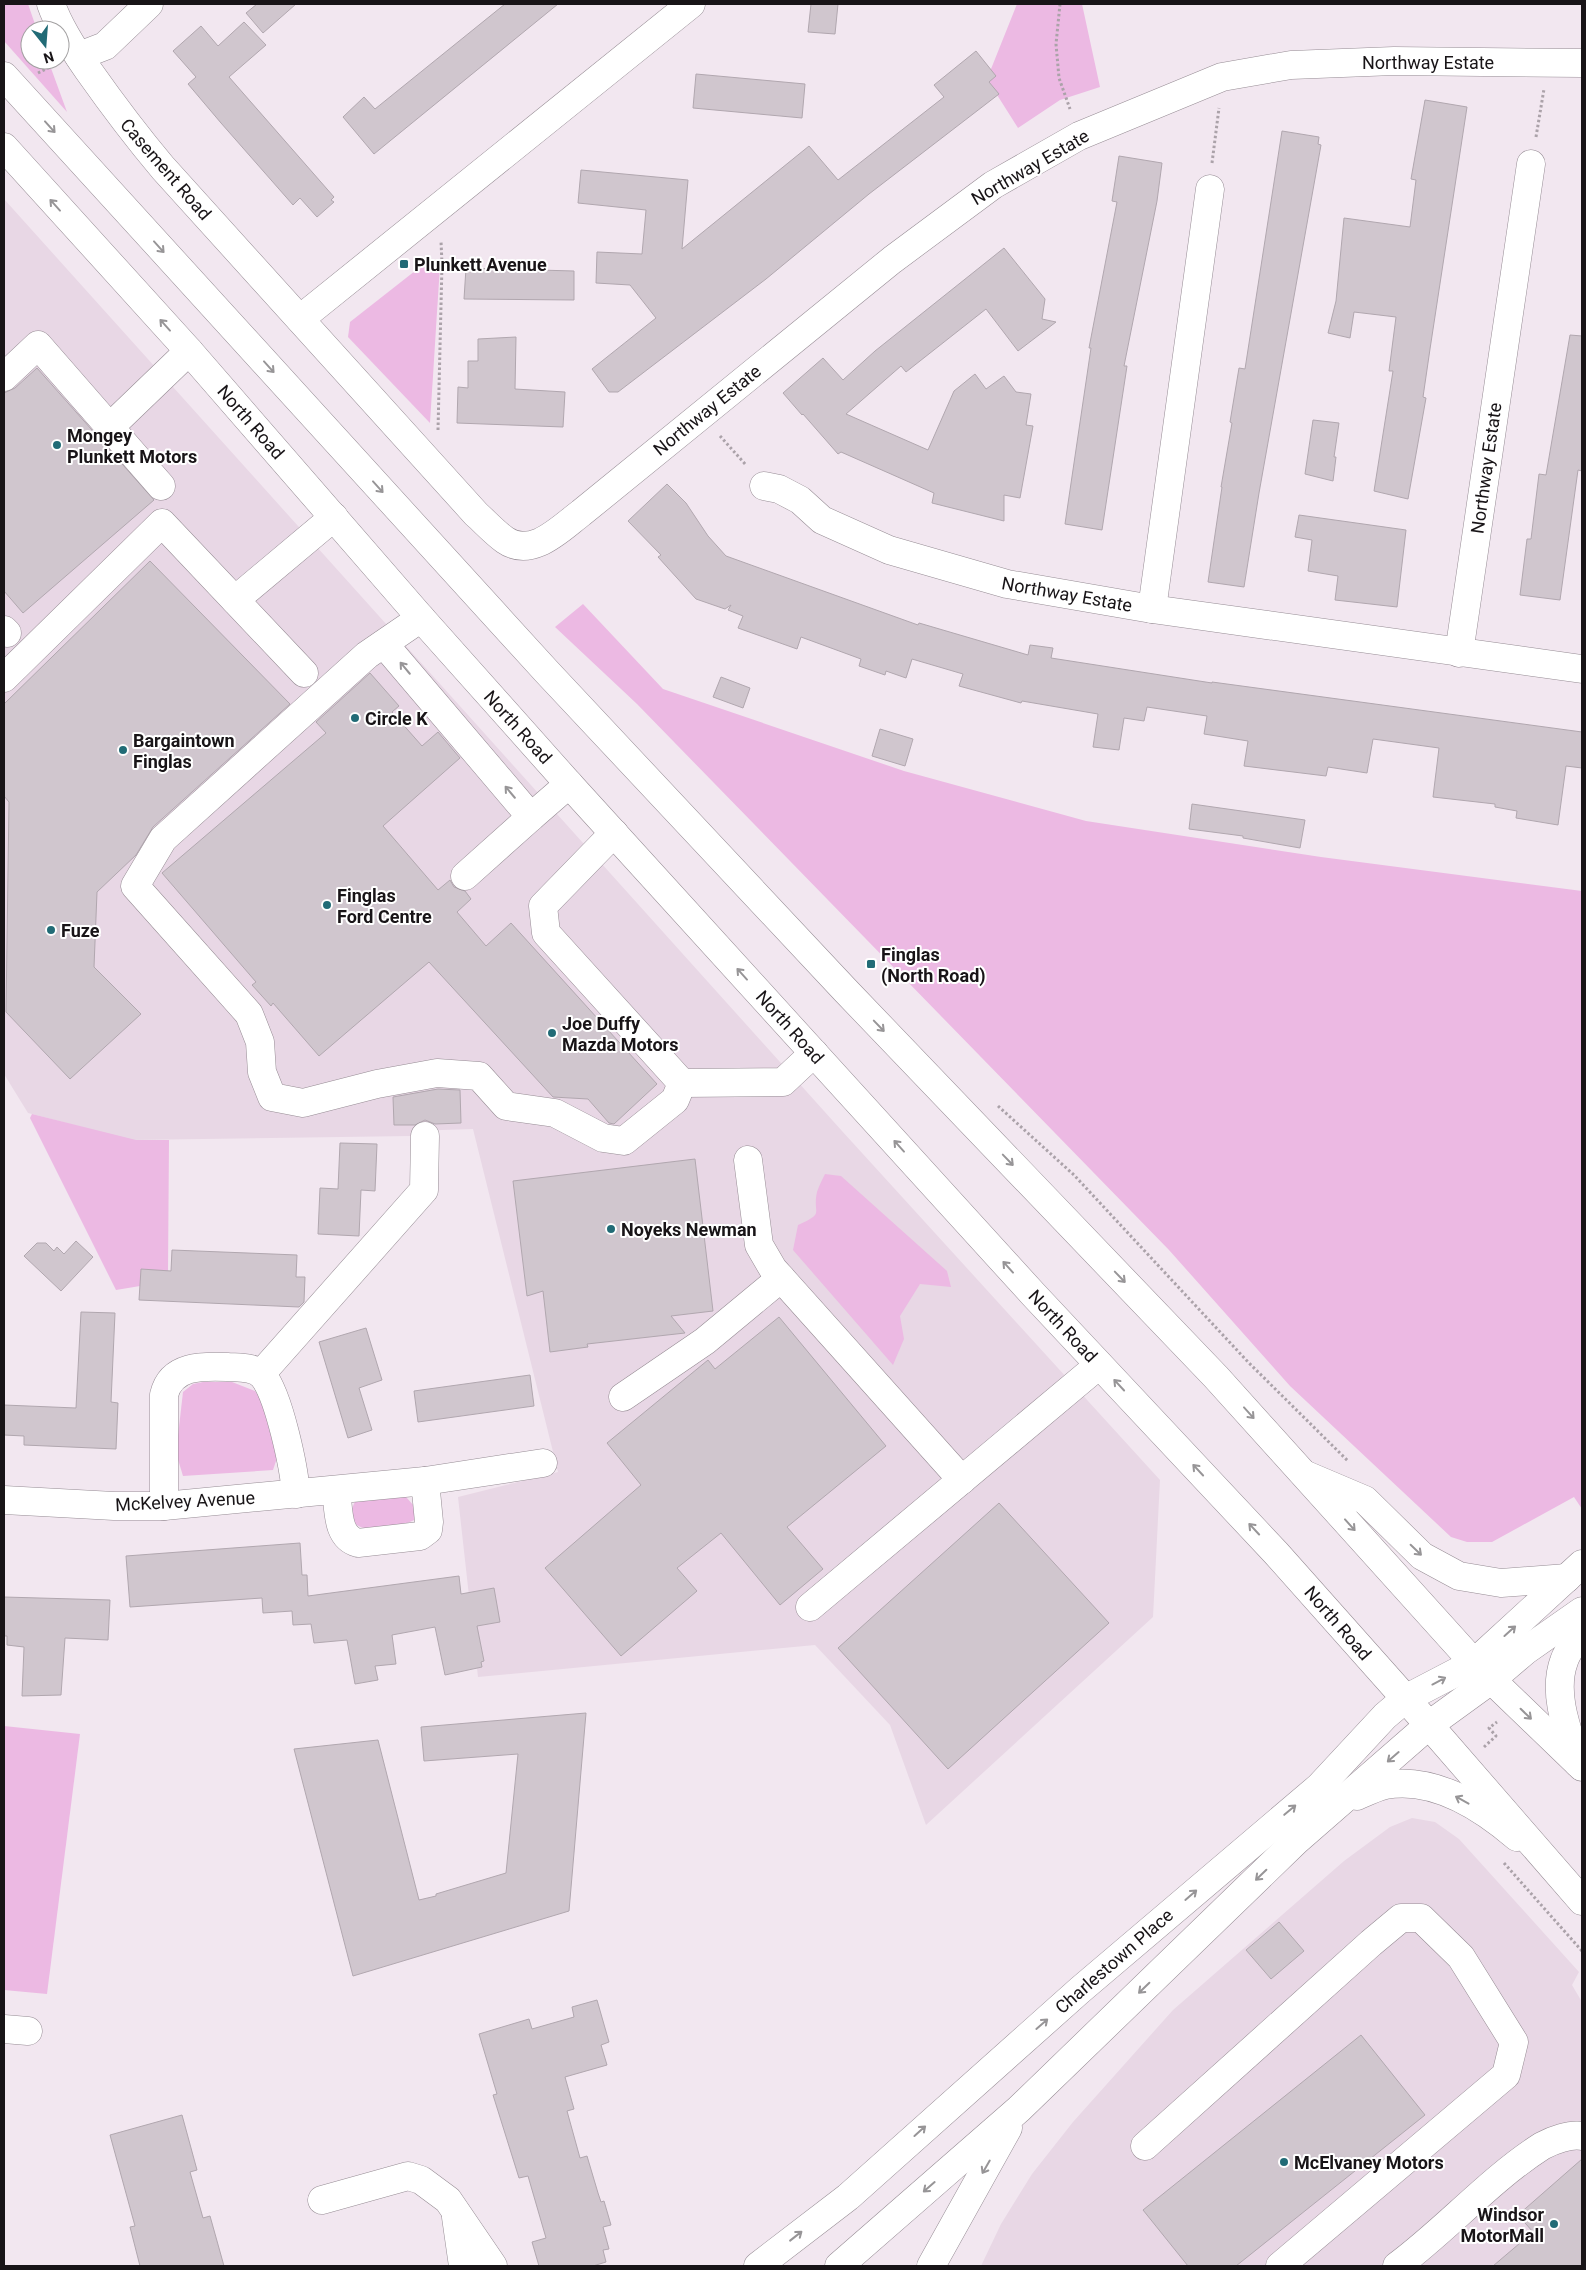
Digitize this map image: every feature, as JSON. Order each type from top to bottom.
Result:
[{"type":"street","name":"Casement Road","points":[[50,4],[79,56],[120,116],[163,168],[476,514],[507,542],[524,547]]},
{"type":"street","points":[[79,56],[105,46],[149,4]]},
{"type":"street","points":[[300,320],[691,4]]},
{"type":"street","name":"Northway Estate","points":[[524,547],[539,543],[581,513],[892,260],[992,185],[1080,136],[1222,77],[1291,65],[1394,61],[1549,61],[1582,63]]},
{"type":"street","points":[[10,84],[547,672],[846,991],[1216,1377],[1482,1672],[1580,1765]]},
{"type":"street","name":"North Road","points":[[4,147],[189,351],[421,618],[569,784],[1099,1365],[1276,1553],[1405,1699],[1430,1724],[1582,1901]]},
{"type":"street","name":"Northway Estate","points":[[1459,652],[1531,164]]},
{"type":"street","name":"Northway Estate","points":[[1152,609],[1210,189]]},
{"type":"street","points":[[4,377],[38,345],[161,486]]},
{"type":"street","points":[[110,427],[189,351]]},
{"type":"street","name":"Northway Estate","points":[[764,486],[779,489],[800,500],[822,520],[889,550],[1007,584],[1152,609],[1582,669]]},
{"type":"street","points":[[235,600],[334,517]]},
{"type":"street","points":[[4,678],[162,523],[304,673]]},
{"type":"street","points":[[421,618],[367,655],[163,838],[136,886],[249,1014],[260,1042],[262,1072],[272,1097],[303,1103],[377,1084],[437,1073],[479,1076],[506,1106],[555,1113],[603,1138],[624,1141],[676,1100],[682,1083]]},
{"type":"street","points":[[384,644],[531,817]]},
{"type":"street","points":[[465,876],[569,784]]},
{"type":"street","points":[[614,833],[543,906],[546,933],[682,1083],[783,1082],[814,1053]]},
{"type":"street","points":[[261,1374],[424,1190],[425,1136]]},
{"type":"street","points":[[748,1160],[759,1245],[772,1269],[962,1480]]},
{"type":"street","points":[[623,1398],[705,1341],[781,1278]]},
{"type":"street","points":[[810,1607],[1099,1365]]},
{"type":"street","points":[[164,1506],[164,1395],[166,1385],[185,1370],[198,1366],[250,1368],[261,1374],[272,1393],[294,1468],[296,1494]]},
{"type":"street","name":"McKelvey Avenue","points":[[4,1500],[114,1506],[164,1506],[425,1481],[543,1463]]},
{"type":"street","points":[[1306,1475],[1365,1500],[1422,1556],[1460,1576],[1502,1583],[1575,1571]]},
{"type":"street","points":[[336,1490],[343,1533],[349,1541],[358,1543],[420,1536],[428,1530],[425,1481]]},
{"type":"street","points":[[1482,1672],[1575,1571]]},
{"type":"street","points":[[1482,1672],[1525,1651],[1582,1611]]},
{"type":"street","points":[[1580,1765],[1567,1729],[1560,1698],[1560,1676],[1564,1659],[1582,1631]]},
{"type":"street","name":"Charlestown Place","points":[[758,2266],[848,2197],[1080,1990],[1319,1787],[1385,1716],[1405,1699],[1482,1672]]},
{"type":"street","name":"Charlestown Place","points":[[839,2266],[1019,2109],[1296,1842],[1430,1724],[1482,1672]]},
{"type":"street","points":[[1296,1842],[1351,1798],[1385,1785],[1413,1784],[1452,1794],[1495,1818],[1556,1871]]},
{"type":"street","points":[[1145,2146],[1401,1918],[1421,1918],[1461,1957],[1514,2042],[1506,2075],[1280,2266]]},
{"type":"street","points":[[931,2266],[1019,2109]]},
{"type":"street","points":[[1397,2266],[1513,2168],[1544,2145],[1563,2138],[1582,2136]]},
{"type":"street","points":[[322,2200],[408,2176],[421,2180],[448,2200],[494,2266]]},
{"type":"street","points":[[455,2210],[463,2266]]},
{"type":"path","points":[[1060,4],[1056,44],[1059,78],[1080,136]]},
{"type":"path","points":[[10,84],[79,56]]},
{"type":"path","points":[[1531,164],[1549,61]]},
{"type":"path","points":[[1210,189],[1222,77]]},
{"type":"path","points":[[433,468],[438,426],[442,264],[438,208]]},
{"type":"path","points":[[701,414],[764,486]]},
{"type":"path","points":[[993,1101],[1074,1175],[1248,1362],[1349,1461]]},
{"type":"path","points":[[1490,1742],[1496,1736],[1489,1728],[1494,1724]]},
{"type":"path","points":[[1502,1861],[1582,1951]]},
{"type":"shaded area","points":[[4,4],[28,4],[34,20],[20,20],[20,59],[4,41]]},
{"type":"shaded area","points":[[1017,4],[1082,4],[1100,87],[1060,100],[1018,128],[987,79]]},
{"type":"shaded area","points":[[30,70],[52,70],[67,112]]},
{"type":"shaded area","points":[[4,199],[842,1131],[1160,1480],[1153,1617],[926,1825],[890,1725],[815,1645],[478,1677],[458,1497],[558,1472],[473,1129],[411,1131],[411,1136],[132,1140],[28,1113],[4,1074]]},
{"type":"shaded area","points":[[429,260],[440,265],[430,423],[348,337],[350,322]]},
{"type":"shaded area","points":[[583,604],[663,689],[904,771],[1086,821],[1321,857],[1582,891],[1582,1509],[1574,1497],[1492,1542],[1467,1542],[1451,1537],[1290,1386],[1169,1250],[637,704],[555,627]]},
{"type":"shaded area","points":[[32,1114],[136,1140],[169,1140],[168,1271],[140,1286],[116,1290],[30,1118]]},
{"type":"shaded area","points":[[825,1174],[841,1176],[947,1271],[951,1287],[920,1284],[900,1316],[904,1339],[893,1365],[793,1250],[798,1225],[815,1215],[817,1192]]},
{"type":"shaded area","points":[[232,1382],[255,1391],[262,1402],[277,1458],[273,1470],[183,1476],[176,1453],[183,1392],[193,1384]]},
{"type":"shaded area","points":[[406,1497],[414,1506],[414,1520],[380,1529],[370,1529],[355,1524],[352,1518],[352,1510],[355,1502]]},
{"type":"shaded area","points":[[4,1726],[80,1734],[47,1994],[4,1990]]},
{"type":"shaded area","points":[[1412,1818],[1435,1822],[1459,1839],[1579,1972],[1572,1985],[1582,2002],[1582,2266],[981,2266],[1001,2224],[1032,2174],[1073,2122],[1173,2010],[1344,1861],[1390,1827]]},
{"type":"building","points":[[257,4],[296,4],[263,33],[246,13]]},
{"type":"building","points":[[505,4],[558,4],[374,154],[343,117],[364,97],[375,109]]},
{"type":"building","points":[[811,4],[838,4],[835,34],[808,32]]},
{"type":"building","points":[[244,22],[266,45],[229,77],[334,197],[331,200],[334,202],[317,217],[300,198],[293,205],[221,123],[188,84],[196,77],[173,51],[201,26],[218,46]]},
{"type":"building","points":[[976,51],[996,76],[989,82],[999,94],[869,194],[766,279],[618,392],[609,392],[592,369],[656,318],[630,285],[596,283],[597,252],[642,254],[646,210],[578,203],[581,170],[688,180],[682,249],[809,146],[838,180],[944,97],[934,85]]},
{"type":"building","points":[[696,74],[805,84],[802,118],[693,108]]},
{"type":"building","points":[[1425,100],[1467,107],[1423,397],[1426,398],[1408,499],[1374,491],[1393,371],[1389,371],[1396,317],[1354,312],[1350,338],[1328,333],[1336,301],[1344,218],[1410,227],[1416,180],[1411,179]]},
{"type":"building","points":[[1282,131],[1319,137],[1318,144],[1321,145],[1244,587],[1208,582],[1232,423],[1230,422],[1239,368],[1245,369]]},
{"type":"building","points":[[1119,156],[1162,163],[1157,201],[1124,366],[1127,366],[1102,530],[1065,524],[1091,348],[1089,348],[1117,202],[1112,201]]},
{"type":"building","points":[[1004,248],[1045,299],[1042,319],[1056,322],[1018,351],[986,309],[906,372],[901,366],[846,414],[928,450],[954,391],[975,374],[986,389],[1004,376],[1016,392],[1031,394],[1026,425],[1033,426],[1020,498],[1004,495],[1004,521],[932,503],[934,493],[841,452],[838,454],[783,393],[823,358],[843,380],[875,351]]},
{"type":"building","points":[[466,268],[574,271],[574,300],[464,299]]},
{"type":"building","points":[[1570,335],[1582,336],[1582,471],[1578,470],[1560,600],[1520,595],[1527,539],[1531,539],[1539,474],[1546,475]]},
{"type":"building","points":[[516,337],[515,389],[565,392],[563,427],[457,423],[458,387],[468,388],[468,361],[478,361],[478,339]]},
{"type":"building","name":"Mongey Plunkett Motors","points":[[37,368],[154,500],[23,613],[4,591],[4,393],[15,388]]},
{"type":"building","points":[[1313,420],[1339,423],[1333,481],[1305,474]]},
{"type":"building","points":[[667,484],[686,503],[708,536],[726,556],[918,625],[919,623],[1028,655],[1030,645],[1053,648],[1051,658],[1212,683],[1582,732],[1582,768],[1566,766],[1558,825],[1516,818],[1517,811],[1495,807],[1495,804],[1433,797],[1439,748],[1373,739],[1367,773],[1328,767],[1326,776],[1244,766],[1248,741],[1204,734],[1207,716],[1147,707],[1144,721],[1124,718],[1119,750],[1093,747],[1098,714],[1022,701],[1021,703],[959,686],[963,674],[912,659],[906,678],[886,671],[885,675],[859,666],[861,659],[801,637],[797,649],[738,628],[743,616],[728,610],[731,605],[725,609],[696,599],[658,557],[661,555],[628,521]]},
{"type":"building","points":[[1299,515],[1406,530],[1397,607],[1335,600],[1338,576],[1308,571],[1312,540],[1295,537]]},
{"type":"building","name":"Bargaintown Finglas","points":[[150,561],[290,704],[153,827],[136,855],[97,892],[94,967],[141,1014],[70,1079],[6,1012],[9,802],[4,796],[4,704]]},
{"type":"building","name":"Finglas Ford Centre","points":[[370,673],[399,706],[392,712],[422,746],[438,732],[460,758],[383,826],[438,890],[450,880],[454,887],[465,891],[471,899],[457,912],[486,946],[511,923],[657,1084],[614,1124],[609,1123],[588,1099],[553,1097],[429,962],[319,1056],[273,1003],[271,1006],[252,985],[256,982],[162,873],[326,733],[316,722]]},
{"type":"building","points":[[721,677],[750,688],[743,708],[713,697]]},
{"type":"building","points":[[880,729],[913,739],[905,766],[872,756]]},
{"type":"building","points":[[1192,804],[1305,820],[1300,848],[1243,838],[1243,836],[1189,829]]},
{"type":"building","points":[[438,1089],[460,1090],[461,1123],[435,1124],[425,1120],[415,1125],[394,1125],[393,1097]]},
{"type":"building","points":[[340,1143],[377,1144],[375,1191],[361,1190],[359,1236],[318,1234],[320,1188],[338,1189]]},
{"type":"building","name":"Noyeks Newman","points":[[695,1159],[713,1311],[671,1316],[685,1333],[587,1344],[588,1347],[550,1352],[543,1291],[527,1296],[513,1181]]},
{"type":"building","points":[[76,1241],[93,1257],[61,1291],[24,1256],[37,1243],[46,1243],[54,1251],[57,1247],[64,1254]]},
{"type":"building","points":[[172,1250],[297,1255],[296,1277],[305,1277],[304,1302],[299,1307],[139,1300],[141,1269],[171,1271]]},
{"type":"building","points":[[81,1312],[115,1313],[111,1402],[118,1403],[116,1449],[24,1445],[24,1436],[4,1435],[4,1405],[76,1408]]},
{"type":"building","points":[[779,1317],[886,1446],[787,1527],[823,1569],[780,1605],[721,1533],[677,1568],[697,1591],[621,1656],[545,1568],[641,1485],[607,1443],[708,1360],[715,1369]]},
{"type":"building","points":[[366,1328],[382,1380],[359,1388],[372,1430],[348,1438],[319,1342]]},
{"type":"building","points":[[530,1375],[534,1406],[418,1422],[414,1391]]},
{"type":"building","points":[[999,1503],[1109,1623],[948,1769],[838,1648]]},
{"type":"building","points":[[300,1543],[302,1575],[307,1575],[308,1596],[459,1576],[461,1594],[494,1588],[500,1622],[477,1626],[484,1661],[481,1662],[482,1667],[445,1675],[435,1627],[392,1635],[396,1664],[375,1666],[378,1680],[355,1684],[347,1640],[314,1643],[311,1624],[293,1625],[292,1611],[263,1613],[262,1598],[130,1607],[126,1556]]},
{"type":"building","points":[[4,1597],[110,1600],[108,1640],[65,1638],[61,1695],[22,1696],[24,1647],[7,1645],[7,1636],[4,1636]]},
{"type":"building","points":[[586,1713],[569,1911],[353,1976],[294,1749],[378,1740],[419,1900],[506,1873],[518,1754],[424,1761],[421,1727]]},
{"type":"building","points":[[1279,1922],[1304,1951],[1271,1979],[1246,1950]]},
{"type":"building","points":[[597,2000],[609,2042],[601,2045],[607,2065],[565,2077],[574,2109],[567,2111],[580,2158],[587,2156],[601,2202],[604,2201],[611,2225],[603,2227],[609,2249],[603,2250],[606,2262],[593,2266],[539,2266],[532,2242],[546,2238],[528,2176],[519,2178],[493,2095],[497,2094],[479,2034],[529,2019],[532,2029],[574,2017],[572,2007]]},
{"type":"building","name":"McElvaney Motors","points":[[1361,2035],[1425,2115],[1236,2266],[1188,2266],[1143,2210]]},
{"type":"building","points":[[182,2115],[197,2170],[190,2172],[203,2218],[210,2216],[224,2266],[140,2266],[130,2227],[135,2226],[110,2135]]},
{"type":"building","name":"Windsor MotorMall","points":[[1582,2159],[1582,2266],[1493,2266],[1533,2232],[1518,2215]]},
{"type":"place","name":"Plunkett Avenue","points":[[404,264]]},
{"type":"place","name":"Mongey Plunkett Motors","points":[[57,445]]},
{"type":"place","name":"Circle K","points":[[355,718]]},
{"type":"place","name":"Bargaintown Finglas","points":[[123,750]]},
{"type":"place","name":"Finglas Ford Centre","points":[[327,905]]},
{"type":"place","name":"Fuze","points":[[51,930]]},
{"type":"place","name":"Finglas (North Road)","points":[[871,964]]},
{"type":"place","name":"Joe Duffy Mazda Motors","points":[[552,1033]]},
{"type":"place","name":"Noyeks Newman","points":[[611,1229]]},
{"type":"place","name":"McElvaney Motors","points":[[1284,2162]]},
{"type":"place","name":"Windsor MotorMall","points":[[1554,2224]]}]
